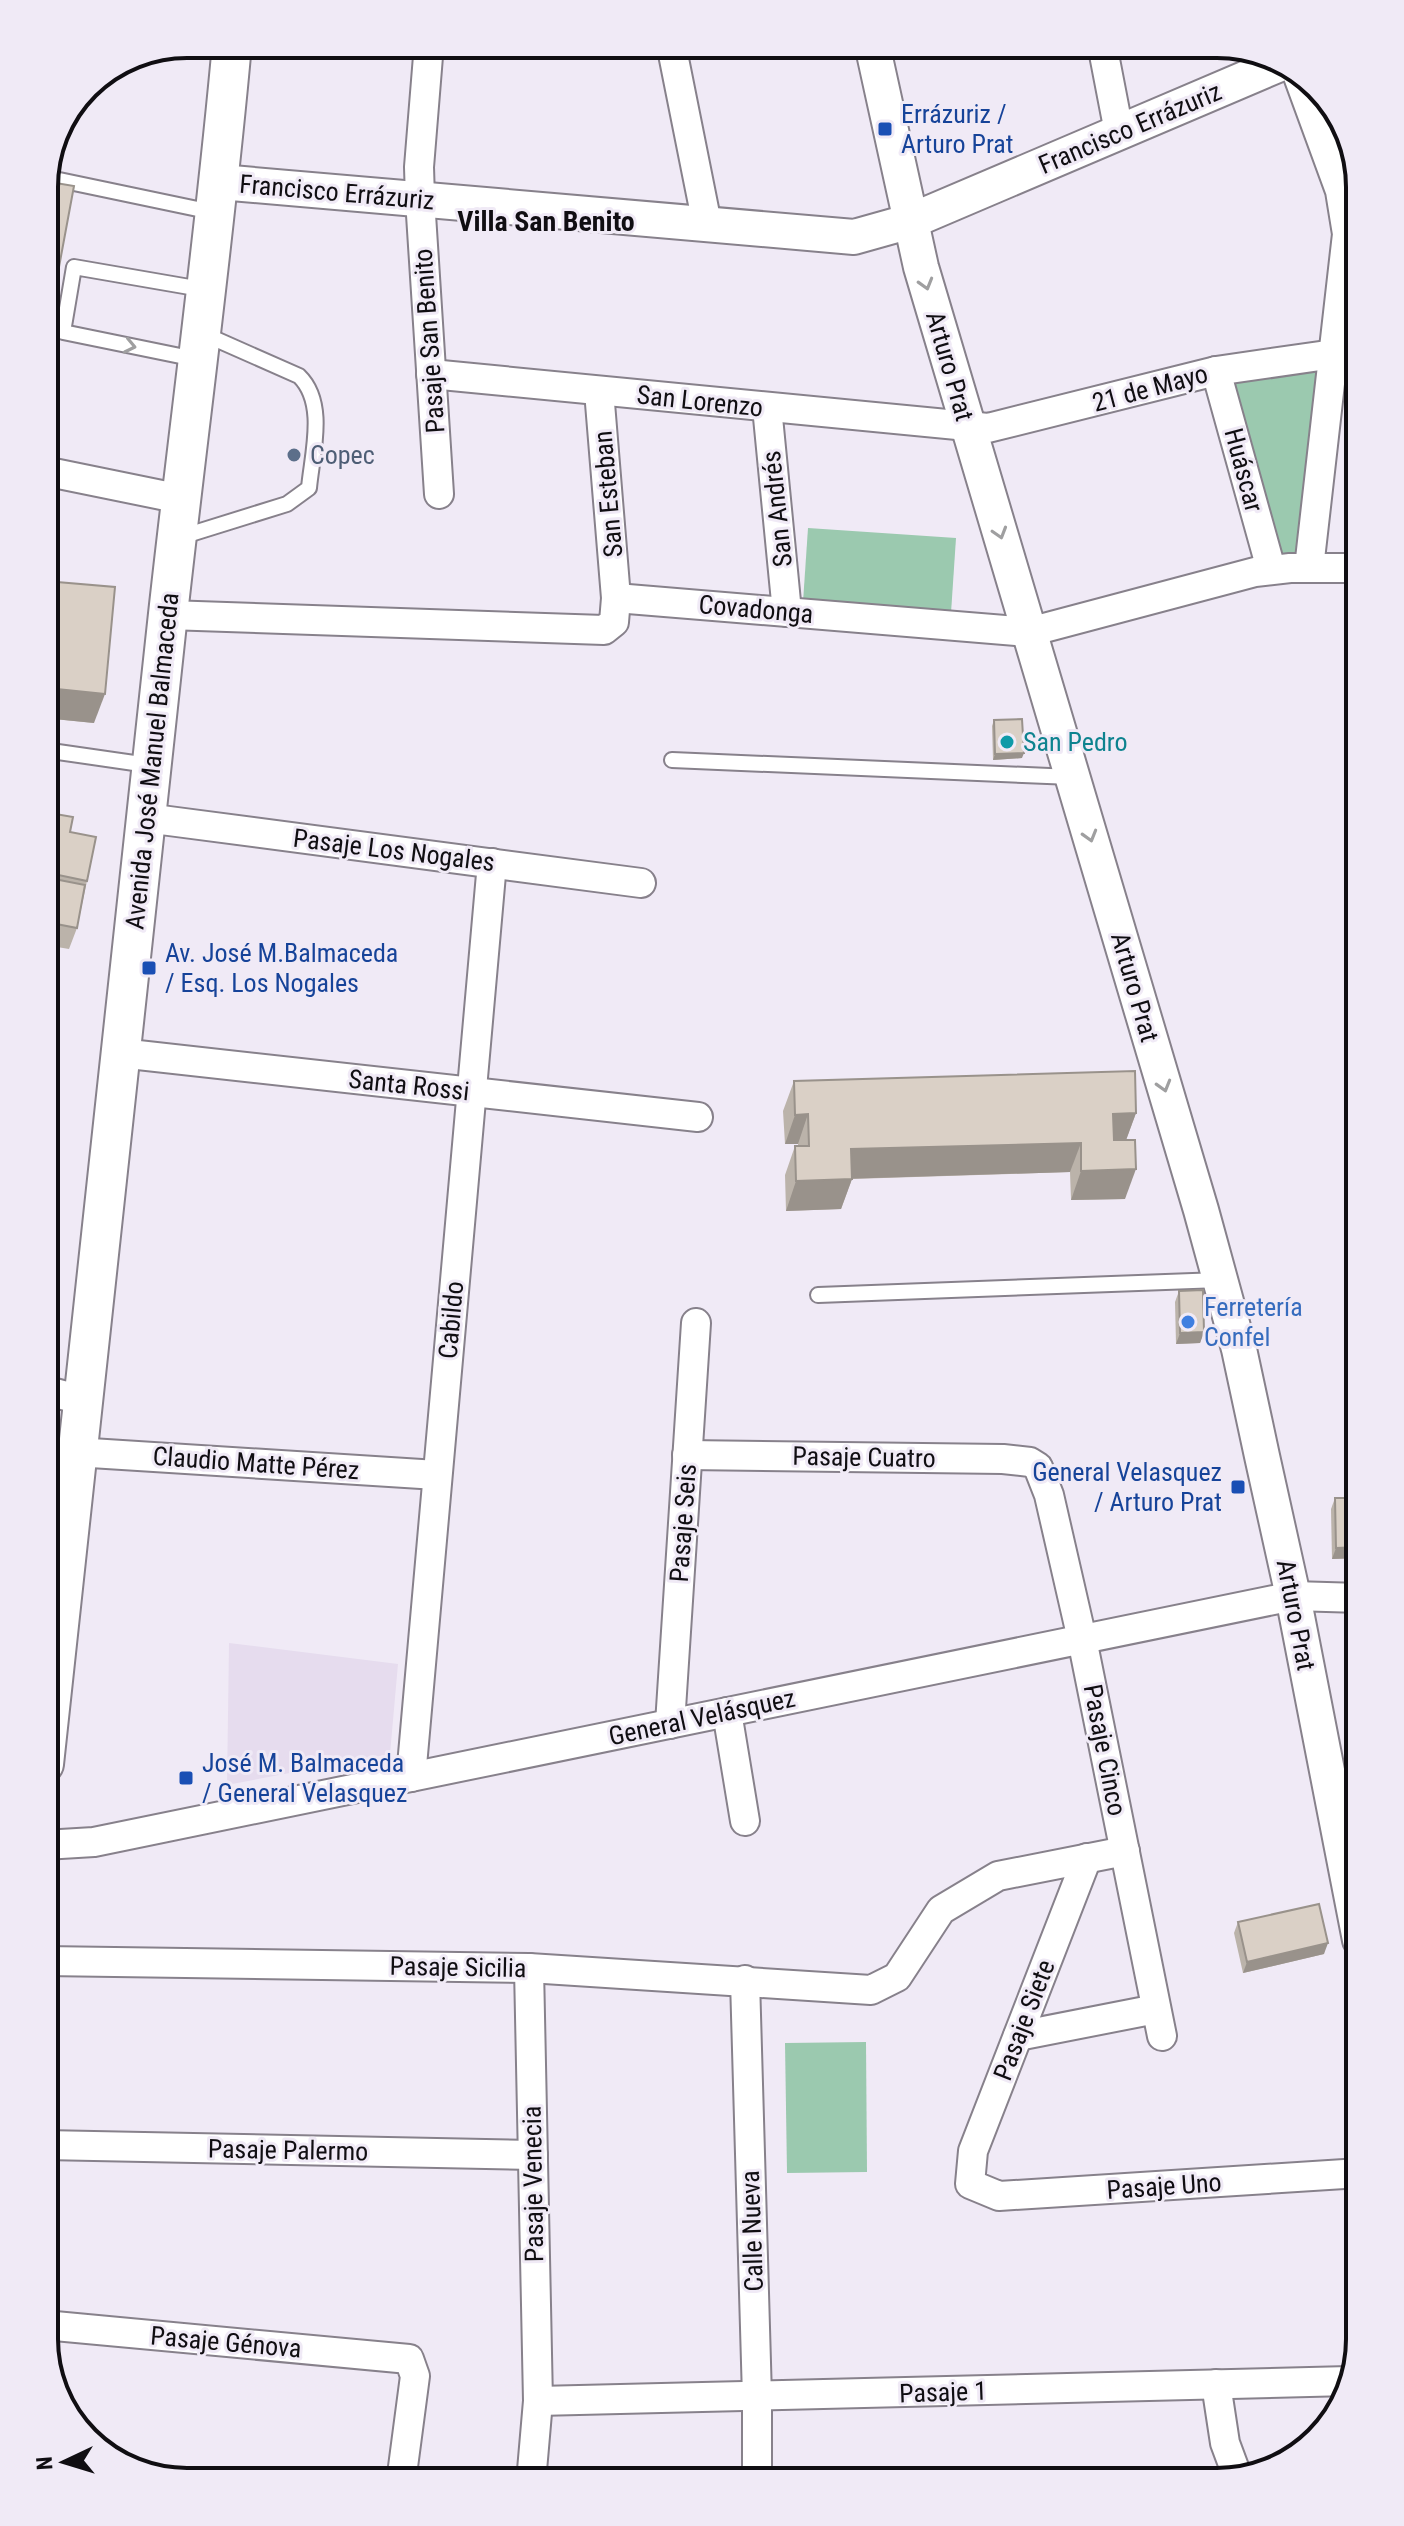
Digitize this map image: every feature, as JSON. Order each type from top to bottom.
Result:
[{"type":"main road","name":"Avenida José Manuel Balmaceda","points":[[58,1581],[218,197],[231,58]]},
{"type":"street","name":"Pasaje San Benito","points":[[428,58],[419,167],[439,494]]},
{"type":"street","points":[[670,58],[707,224]]},
{"type":"street","name":"Arturo Prat","points":[[875,58],[921,267],[1239,1349],[1293,1596],[1346,1868]]},
{"type":"street","points":[[1105,58],[1119,132]]},
{"type":"street","name":"Francisco Errázuriz","points":[[218,197],[420,199],[854,237],[911,221],[1268,68]]},
{"type":"street","points":[[1284,77],[1340,191],[1346,220],[1346,249],[1309,568]]},
{"type":"street","name":"21 de Mayo","points":[[969,428],[1008,425],[1216,371],[1334,354]]},
{"type":"street","name":"Huáscar","points":[[1216,371],[1271,569]]},
{"type":"street","name":"San Lorenzo","points":[[431,374],[969,428]]},
{"type":"street","name":"San Esteban","points":[[599,391],[616,598]]},
{"type":"street","name":"San Andrés","points":[[767,407],[787,612]]},
{"type":"street","points":[[58,474],[181,499]]},
{"type":"street","name":"Covadonga","points":[[616,598],[1029,632],[1271,569],[1346,568]]},
{"type":"street","points":[[168,615],[596,631],[604,630],[614,622],[616,598]]},
{"type":"street","name":"Pasaje Los Nogales","points":[[146,818],[641,883]]},
{"type":"street","name":"Cabildo","points":[[411,1777],[492,863]]},
{"type":"street","name":"Santa Rossi","points":[[120,1053],[698,1117]]},
{"type":"street","name":"Pasaje Seis","points":[[670,1724],[696,1323]]},
{"type":"street","points":[[58,1394],[81,1400]]},
{"type":"street","name":"Claudio Matte Pérez","points":[[75,1452],[437,1475]]},
{"type":"street","name":"Pasaje Cuatro","points":[[687,1455],[1003,1459],[1030,1462],[1038,1467]]},
{"type":"street","name":"Pasaje Cinco","points":[[1018,2036],[1159,2022],[1082,1639],[1049,1495],[1038,1467]]},
{"type":"street","name":"General Velásquez","points":[[58,1844],[94,1842],[1293,1596],[1346,1598]]},
{"type":"street","points":[[727,1712],[745,1821]]},
{"type":"street","points":[[1087,1858],[1125,1851]]},
{"type":"street","name":"Pasaje Sicilia","points":[[58,1961],[529,1968],[871,1990],[897,1977],[941,1910],[998,1876],[1087,1858]]},
{"type":"street","name":"Pasaje Siete","points":[[970,2184],[973,2151],[1087,1858]]},
{"type":"street","name":"Pasaje Venecia","points":[[529,1968],[538,2401],[532,2468]]},
{"type":"street","name":"Calle Nueva","points":[[745,1980],[757,2468]]},
{"type":"street","name":"Pasaje Palermo","points":[[58,2145],[533,2155]]},
{"type":"street","name":"Pasaje Uno","points":[[970,2184],[999,2196],[1346,2174]]},
{"type":"street","name":"Pasaje Génova","points":[[58,2326],[409,2359],[415,2376],[403,2468]]},
{"type":"street","name":"Pasaje 1","points":[[538,2401],[1339,2381]]},
{"type":"street","points":[[1216,2384],[1225,2443],[1234,2467]]},
{"type":"lane","points":[[58,179],[218,197]]},
{"type":"lane","points":[[177,539],[287,504],[309,488],[316,416],[309,385],[299,376],[200,346],[63,332],[74,267],[207,290]]},
{"type":"lane","points":[[58,752],[152,766]]},
{"type":"lane","points":[[672,760],[1072,777]]},
{"type":"lane","points":[[818,1295],[1220,1280]]},
{"type":"shaded area","points":[[229,1643],[398,1664],[390,1754],[227,1785]]},
{"type":"green space","points":[[1319,371],[1297,553],[1280,553],[1232,380]]},
{"type":"green space","points":[[808,528],[956,538],[951,613],[803,602]]},
{"type":"green space","points":[[866,2042],[867,2172],[787,2173],[785,2043]]},
{"type":"building","points":[[58,183],[74,186],[58,272]]},
{"type":"building","points":[[58,582],[115,587],[105,694],[58,689]]},
{"type":"building","name":"San Pedro","points":[[1022,719],[1024,753],[995,754],[994,720]]},
{"type":"building","points":[[58,814],[73,817],[70,832],[96,837],[87,881],[58,875]]},
{"type":"building","points":[[58,880],[85,885],[77,928],[58,924]]},
{"type":"building","points":[[1135,1071],[1136,1113],[1113,1114],[1114,1140],[1135,1140],[1136,1169],[1081,1171],[1081,1143],[851,1149],[852,1179],[796,1181],[795,1146],[809,1146],[808,1114],[795,1115],[794,1081]]},
{"type":"building","name":"Ferretería Confel","points":[[1203,1290],[1204,1332],[1180,1333],[1179,1291]]},
{"type":"building","points":[[1335,1498],[1346,1498],[1346,1548],[1336,1548]]},
{"type":"building","points":[[1319,1904],[1328,1943],[1247,1962],[1238,1922]]},
{"type":"place","name":"Errázuriz / Arturo Prat","points":[[885,129]]},
{"type":"place","name":"Copec","points":[[294,455]]},
{"type":"place","name":"San Pedro","points":[[1007,742]]},
{"type":"place","name":"Av. José M.Balmaceda / Esq. Los Nogales","points":[[149,968]]},
{"type":"place","name":"Ferretería Confel","points":[[1188,1322]]},
{"type":"place","name":"General Velasquez / Arturo Prat","points":[[1238,1487]]},
{"type":"place","name":"José M. Balmaceda / General Velasquez","points":[[186,1778]]},
{"type":"district","name":"Villa San Benito","points":[[546,221]]}]
